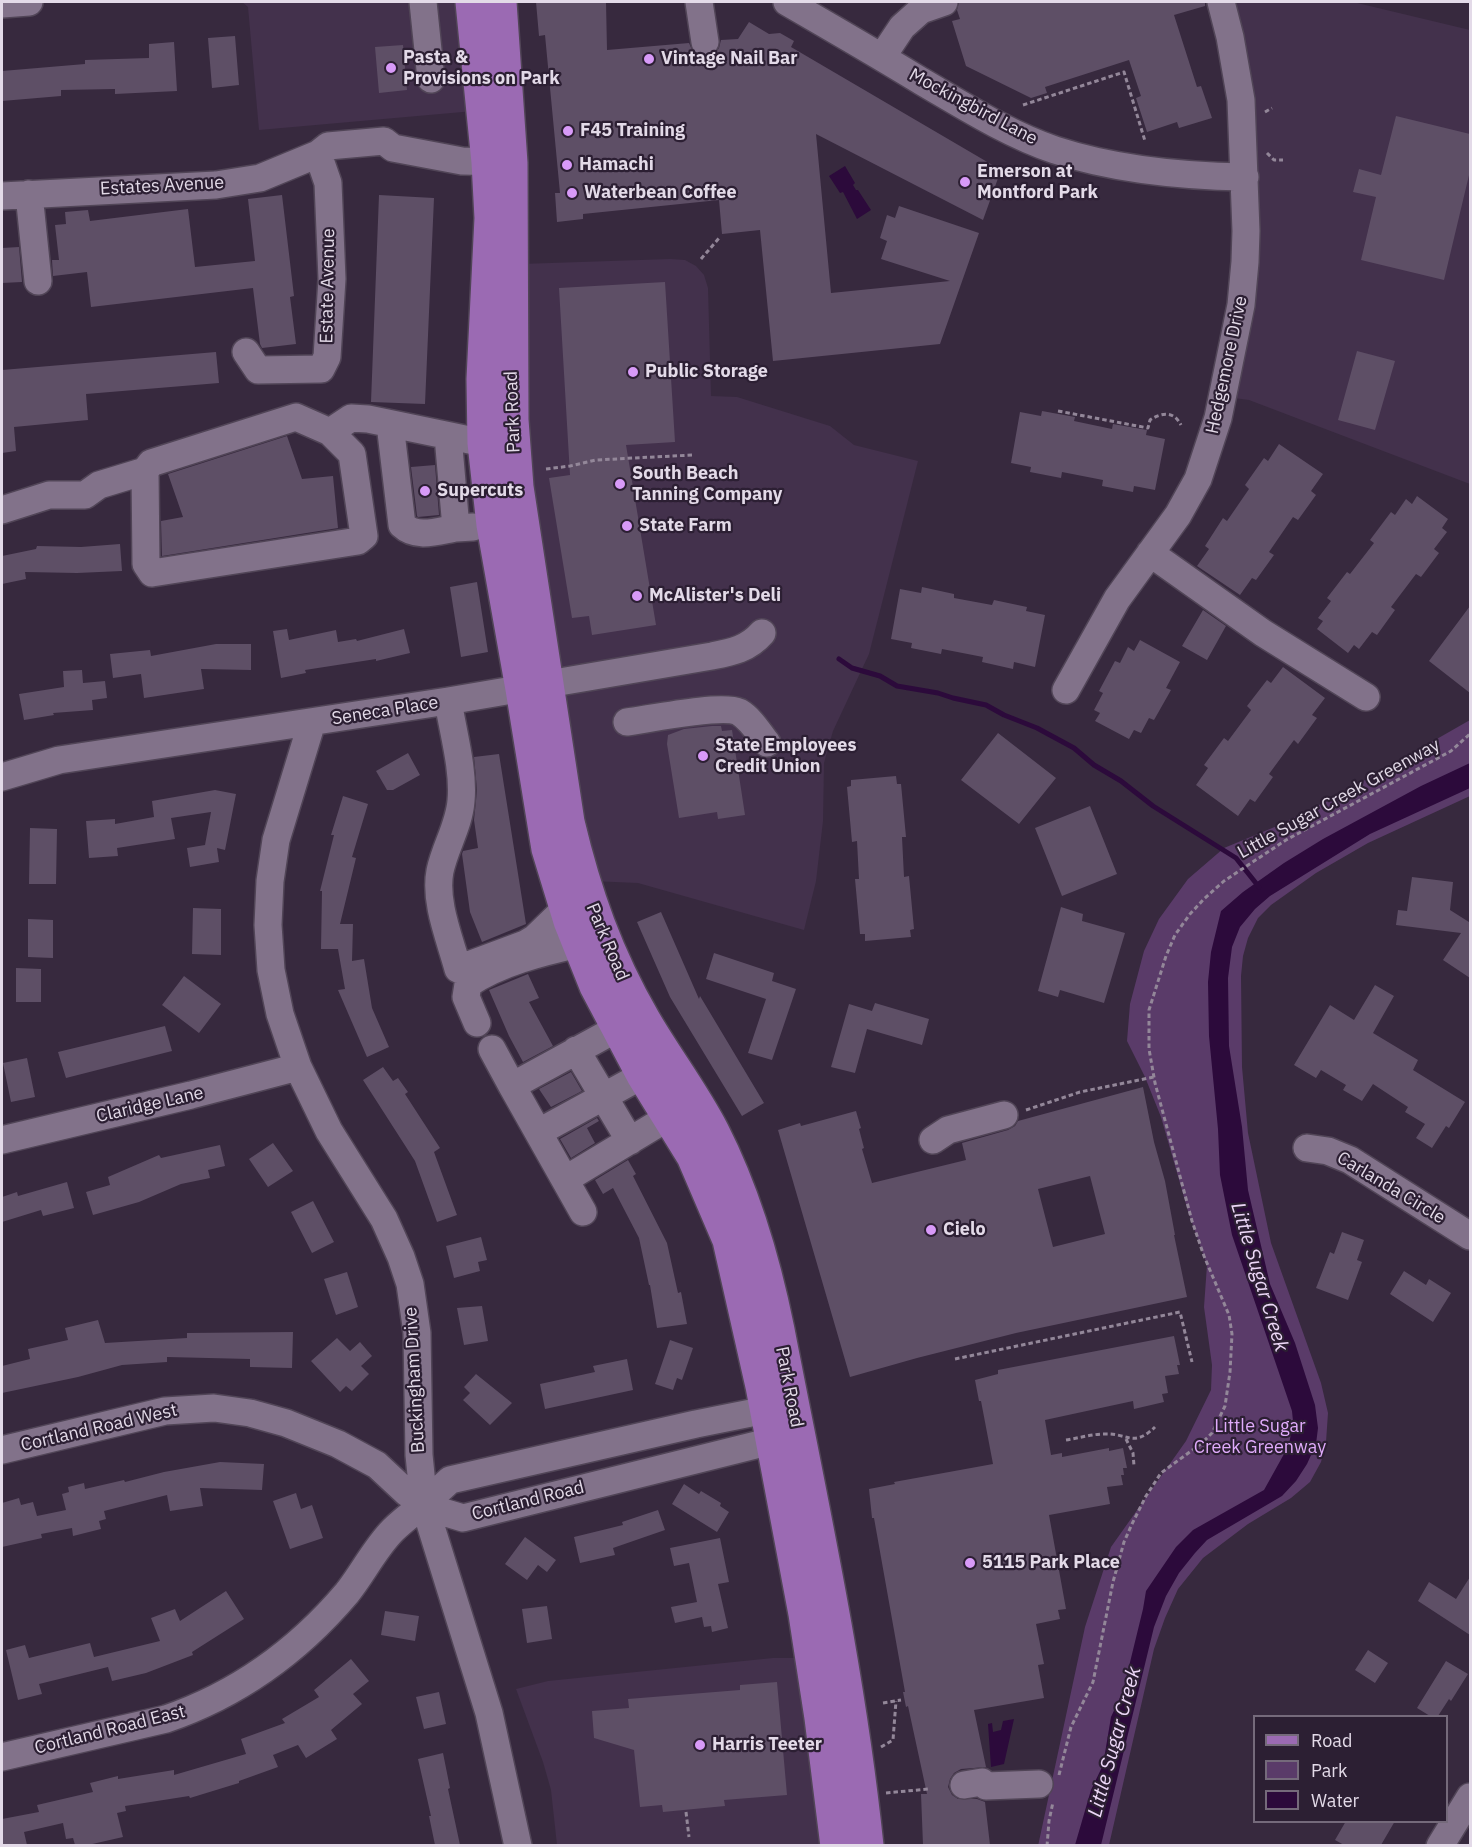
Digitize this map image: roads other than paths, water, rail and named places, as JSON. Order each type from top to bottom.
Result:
[{"type":"main road","name":"Park Road","points":[[472,2],[500,162],[491,218],[483,379],[484,443],[493,525],[580,875],[597,926],[619,975],[645,1022],[690,1091],[714,1134],[752,1224],[768,1282],[805,1614],[837,1845]]},
{"type":"main road","name":"Park Road","points":[[500,2],[500,162],[512,431],[548,849],[566,908],[596,986],[643,1075],[693,1156],[729,1240],[782,1423],[840,1654],[861,1789],[867,1845]]},
{"type":"street","points":[[2,4],[29,2]]},
{"type":"street","points":[[423,2],[431,79]]},
{"type":"street","points":[[699,2],[705,42]]},
{"type":"street","name":"Mockingbird Lane","points":[[787,2],[997,124],[1052,149],[1082,158],[1135,168],[1190,175],[1245,177]]},
{"type":"street","points":[[882,57],[902,27],[921,10],[944,2]]},
{"type":"street","name":"Hedgemore Drive","points":[[1066,690],[1117,599],[1178,515],[1198,479],[1218,418],[1240,305],[1245,262],[1245,177],[1240,100],[1230,38],[1221,2]]},
{"type":"street","points":[[318,154],[330,160],[359,150],[383,155],[393,148],[462,161],[500,162]]},
{"type":"street","name":"Estates Avenue","points":[[2,196],[216,185],[260,178],[318,154]]},
{"type":"street","name":"Estate Avenue","points":[[246,352],[258,370],[321,369],[327,357],[332,279],[328,183],[318,154]]},
{"type":"street","points":[[29,194],[38,281]]},
{"type":"street","points":[[296,417],[330,432],[351,454],[364,536],[358,542],[152,573],[146,564],[146,471],[151,463],[296,417]]},
{"type":"street","points":[[330,432],[351,418],[484,443]]},
{"type":"street","points":[[390,424],[402,525],[408,531],[416,534],[493,525]]},
{"type":"street","points":[[448,436],[456,528]]},
{"type":"street","points":[[2,510],[49,495],[85,495],[99,485],[146,471]]},
{"type":"street","points":[[1150,553],[1263,633],[1366,697]]},
{"type":"street","name":"Seneca Place","points":[[2,777],[59,760],[448,701],[737,651],[762,633]]},
{"type":"street","points":[[448,701],[462,782],[462,801],[440,872],[440,900],[458,969],[525,944],[566,908]]},
{"type":"street","points":[[627,722],[715,710],[732,710],[749,720],[767,743]]},
{"type":"street","name":"Buckingham Drive","points":[[312,722],[276,840],[270,881],[268,925],[271,970],[280,1014],[298,1067],[329,1131],[384,1219],[410,1284],[417,1333],[419,1455],[424,1504],[489,1713],[518,1845]]},
{"type":"street","points":[[477,1023],[466,997],[468,984],[483,974],[518,961],[579,944]]},
{"type":"street","points":[[512,1086],[618,1028]]},
{"type":"street","points":[[492,1049],[583,1212]]},
{"type":"street","points":[[576,1050],[630,1141]]},
{"type":"street","name":"Claridge Lane","points":[[2,1140],[298,1067]]},
{"type":"street","points":[[538,1132],[643,1075]]},
{"type":"street","points":[[933,1140],[948,1130],[1004,1116]]},
{"type":"street","points":[[566,1179],[669,1117]]},
{"type":"street","name":"Carlanda Circle","points":[[1307,1148],[1328,1151],[1350,1160],[1470,1236]]},
{"type":"street","name":"Cortland Road West","points":[[2,1450],[165,1411],[196,1408],[223,1409],[250,1413],[286,1423],[338,1444],[377,1465],[407,1493],[424,1504]]},
{"type":"street","name":"Cortland Road","points":[[782,1423],[463,1518],[424,1504],[450,1480],[782,1423]]},
{"type":"street","name":"Cortland Road East","points":[[2,1757],[166,1719],[245,1683],[282,1658],[329,1612],[348,1592],[392,1531],[424,1504]]},
{"type":"street","points":[[964,1785],[982,1782],[986,1786],[1051,1786]]},
{"type":"street","points":[[1440,1845],[1470,1797]]},
{"type":"water","points":[[845,166],[855,183],[853,185],[871,210],[857,219],[843,192],[840,193],[829,176]]},
{"type":"water","name":"Little Sugar Creek","points":[[1470,763],[1470,788],[1370,834],[1270,896],[1240,927],[1232,947],[1228,978],[1229,1046],[1242,1127],[1248,1190],[1270,1284],[1295,1343],[1315,1405],[1318,1428],[1316,1444],[1296,1481],[1282,1496],[1207,1540],[1179,1573],[1166,1596],[1154,1627],[1101,1845],[1075,1845],[1091,1790],[1103,1765],[1111,1717],[1123,1691],[1146,1591],[1176,1547],[1193,1530],[1264,1490],[1289,1445],[1293,1421],[1292,1411],[1232,1235],[1220,1175],[1209,1036],[1208,982],[1211,952],[1221,911],[1284,863],[1323,839],[1421,786]]},
{"type":"water","points":[[1014,1719],[1004,1764],[991,1767],[988,1724],[992,1723],[993,1732],[1001,1730],[1003,1721]]},
{"type":"waterway","points":[[839,659],[852,668],[880,676],[897,686],[986,705],[1074,748],[1094,765],[1121,781],[1153,806],[1236,858],[1259,887]]},
{"type":"place","name":"Vintage Nail Bar","points":[[649,59]]},
{"type":"place","name":"Pasta & Provisions on Park","points":[[391,68]]},
{"type":"place","name":"F45 Training","points":[[568,131]]},
{"type":"place","name":"Hamachi","points":[[567,165]]},
{"type":"place","name":"Emerson at Montford Park","points":[[965,182]]},
{"type":"place","name":"Waterbean Coffee","points":[[572,193]]},
{"type":"place","name":"Public Storage","points":[[633,372]]},
{"type":"place","name":"South Beach Tanning Company","points":[[620,484]]},
{"type":"place","name":"Supercuts","points":[[425,491]]},
{"type":"place","name":"State Farm","points":[[627,526]]},
{"type":"place","name":"McAlister's Deli","points":[[637,596]]},
{"type":"place","name":"State Employees Credit Union","points":[[703,756]]},
{"type":"place","name":"Cielo","points":[[931,1230]]},
{"type":"place","name":"5115 Park Place","points":[[970,1563]]},
{"type":"place","name":"Harris Teeter","points":[[700,1745]]},
{"type":"park label","name":"Little Sugar Creek Greenway","points":[[1260,1437]]}]
